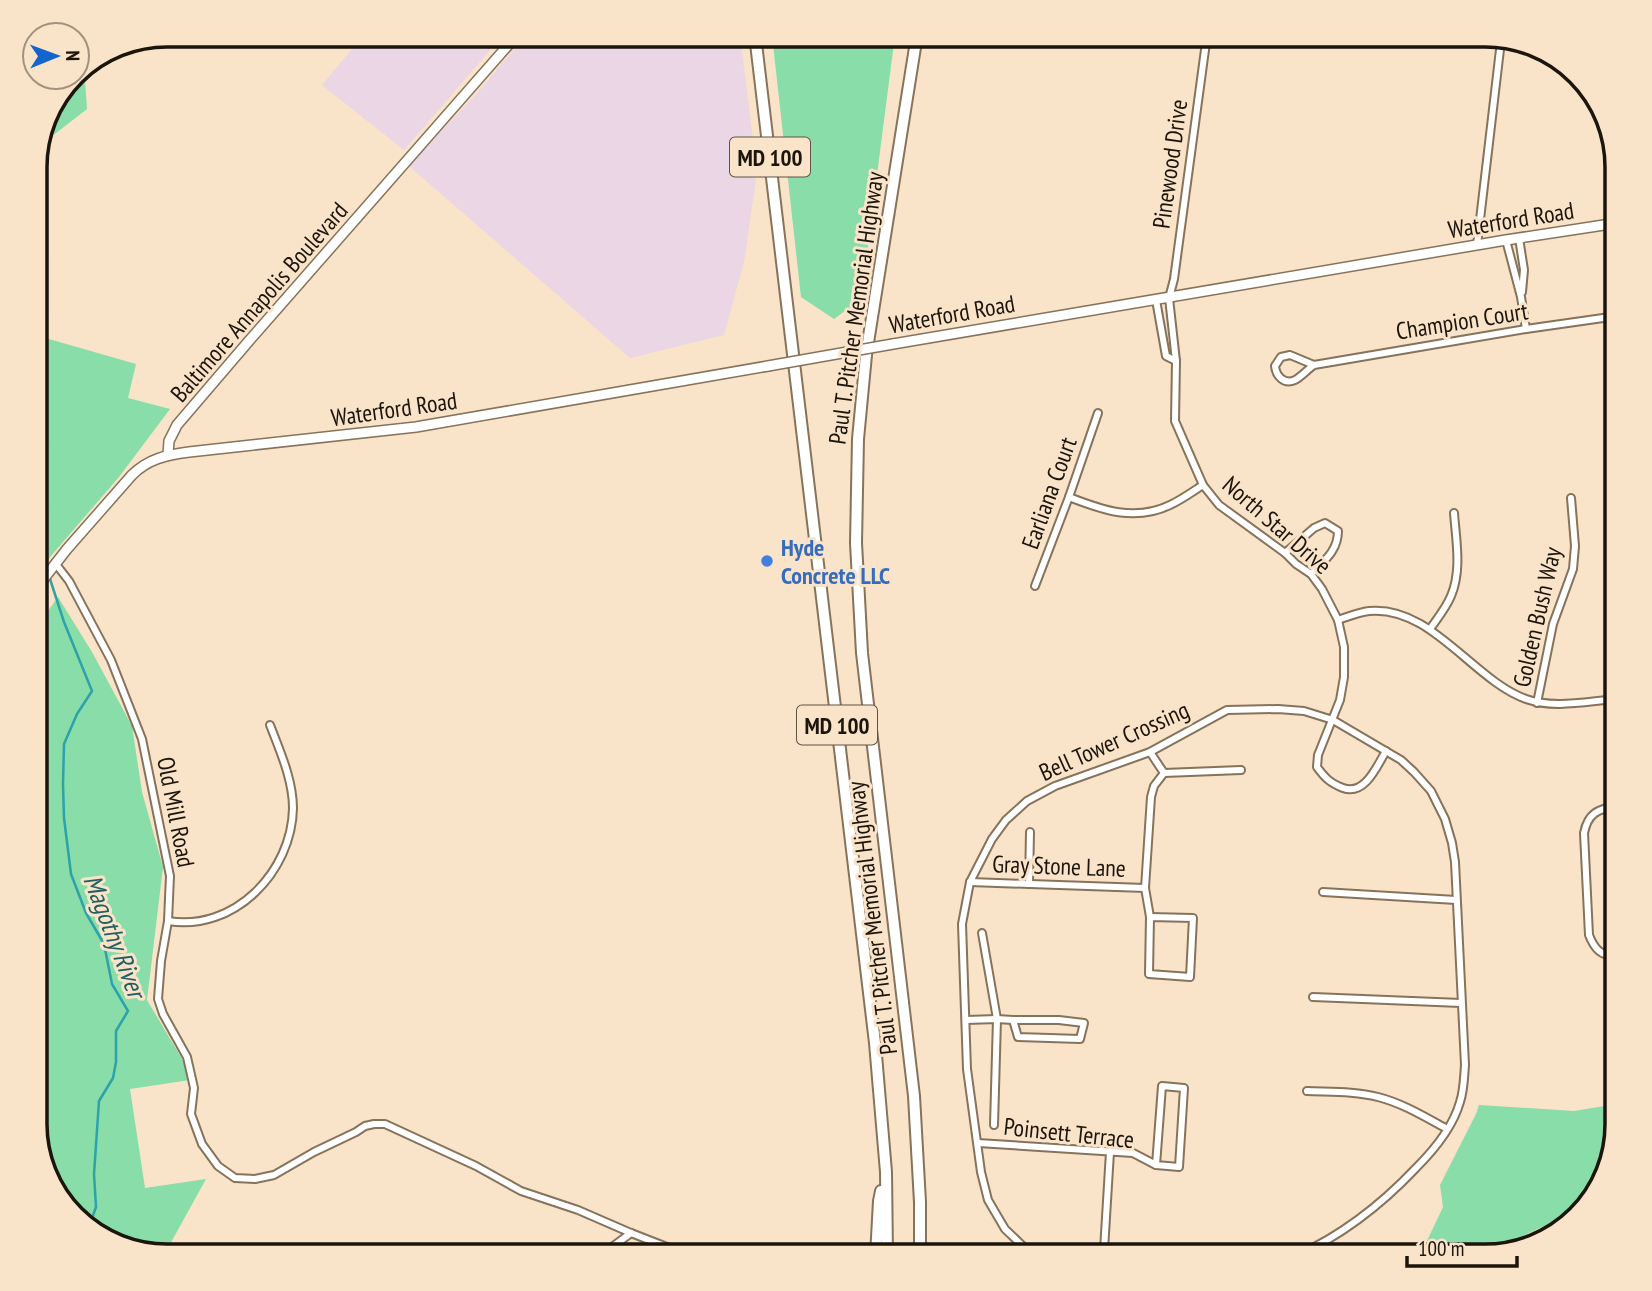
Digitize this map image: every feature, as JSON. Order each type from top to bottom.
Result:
[{"type":"highway","name":"Paul T. Pitcher Memorial Highway","points":[[756,47],[872,1015],[886,1171],[887,1244]]},
{"type":"highway","name":"Paul T. Pitcher Memorial Highway","points":[[915,47],[864,368],[856,481],[856,543],[862,653],[914,1096],[922,1244]]},
{"type":"highway","points":[[877,1244],[879,1201],[886,1171]]},
{"type":"main road","name":"Baltimore Annapolis Boulevard","points":[[168,455],[169,441],[177,425],[506,47]]},
{"type":"main road","name":"Waterford Road","points":[[168,455],[416,427],[1477,244],[1605,225]]},
{"type":"main road","points":[[48,572],[132,475],[144,464],[168,455]]},
{"type":"street","name":"Pinewood Drive","points":[[1169,298],[1174,279],[1205,47]]},
{"type":"street","points":[[1477,244],[1500,48]]},
{"type":"street","points":[[1519,238],[1524,270],[1521,297]]},
{"type":"street","points":[[1506,240],[1521,297],[1526,329]]},
{"type":"street","name":"North Star Drive","points":[[1169,298],[1176,361],[1175,421],[1203,485],[1219,505],[1311,574],[1338,620],[1344,647],[1344,677],[1340,700],[1318,755],[1317,767],[1331,783],[1349,790],[1357,789],[1370,779],[1385,751]]},
{"type":"street","name":"North Star Drive","points":[[1156,300],[1166,356],[1176,361]]},
{"type":"street","name":"Champion Court","points":[[1314,365],[1284,355],[1275,366],[1281,379],[1290,381],[1314,365],[1605,318]]},
{"type":"street","name":"Earliana Court","points":[[1035,586],[1098,413]]},
{"type":"street","points":[[1069,497],[1103,510],[1128,514],[1155,511],[1171,505],[1203,485]]},
{"type":"street","name":"Golden Bush Way","points":[[1537,703],[1553,624],[1573,569],[1575,546],[1571,498]]},
{"type":"street","points":[[1430,629],[1451,596],[1457,575],[1454,513]]},
{"type":"street","points":[[1285,553],[1314,528],[1325,523],[1338,531],[1335,550],[1311,574]]},
{"type":"street","name":"Old Mill Road","points":[[55,563],[69,581],[111,660],[142,740],[170,876],[168,921],[158,999],[187,1057],[194,1088],[191,1114],[202,1144],[218,1166],[235,1178],[255,1179],[274,1175],[365,1126],[385,1124],[474,1165],[521,1191],[578,1210],[659,1244]]},
{"type":"street","points":[[1338,620],[1369,611],[1397,614],[1430,629],[1504,687],[1525,699],[1557,704],[1605,700]]},
{"type":"street","name":"Bell Tower Crossing","points":[[1021,1244],[1005,1229],[988,1200],[981,1172],[967,1069],[962,924],[970,882],[992,839],[1006,820],[1027,801],[1055,786],[1150,751],[1227,710],[1278,709],[1304,711],[1333,720],[1401,760],[1430,791],[1445,819],[1455,862],[1465,1065],[1460,1104],[1432,1152],[1393,1193],[1357,1222],[1320,1244]]},
{"type":"street","points":[[168,921],[189,922],[212,918],[229,911],[265,883],[282,857],[292,824],[292,797],[270,725]]},
{"type":"street","points":[[1150,751],[1164,773]]},
{"type":"street","points":[[1164,773],[1241,770]]},
{"type":"street","points":[[1150,917],[1193,918],[1190,976],[1149,974],[1150,917],[1145,888],[1151,797],[1154,786],[1164,773]]},
{"type":"street","points":[[1605,808],[1591,816],[1584,834],[1589,935],[1593,946],[1605,954]]},
{"type":"street","points":[[1028,884],[1030,832]]},
{"type":"street","name":"Gray Stone Lane","points":[[970,882],[1145,888]]},
{"type":"street","points":[[1323,892],[1456,900]]},
{"type":"street","points":[[982,933],[997,1019],[994,1125]]},
{"type":"street","points":[[1312,996],[1461,1003]]},
{"type":"street","points":[[966,1020],[997,1019],[1059,1020],[1084,1023],[1080,1040],[1018,1037],[1013,1020]]},
{"type":"street","name":"Poinsett Terrace","points":[[978,1143],[1133,1153],[1156,1165],[1179,1167],[1184,1088],[1162,1086],[1156,1165]]},
{"type":"street","points":[[1307,1091],[1378,1097],[1447,1129]]},
{"type":"street","points":[[1103,1244],[1110,1152]]},
{"type":"street","points":[[616,1244],[631,1233]]},
{"type":"shaded area","points":[[493,47],[404,150],[322,85],[353,48]]},
{"type":"shaded area","points":[[516,47],[741,47],[757,172],[744,262],[724,335],[630,358],[409,166]]},
{"type":"green space","points":[[773,47],[893,47],[861,299],[834,319],[801,297]]},
{"type":"green space","points":[[74,91],[86,91],[87,109],[51,137],[72,94]]},
{"type":"green space","points":[[48,339],[136,364],[128,398],[170,409],[119,477],[48,560]]},
{"type":"green space","points":[[58,597],[92,652],[132,726],[142,792],[163,867],[147,1000],[188,1069],[190,1080],[130,1089],[145,1188],[206,1179],[170,1244],[128,1237],[94,1219],[77,1203],[63,1184],[51,1155],[48,1132],[48,611]]},
{"type":"green space","points":[[1479,1105],[1574,1111],[1605,1106],[1605,1124],[1598,1163],[1580,1197],[1570,1209],[1553,1222],[1508,1241],[1485,1244],[1424,1244],[1443,1207],[1440,1185]]},
{"type":"waterway","name":"Magothy River","points":[[50,579],[92,691],[77,714],[64,744],[64,818],[71,874],[86,913],[104,944],[112,984],[128,1011],[116,1031],[113,1078],[99,1101],[94,1174],[96,1207],[92,1217]]},
{"type":"place","name":"Hyde Concrete LLC","points":[[767,561]]}]
